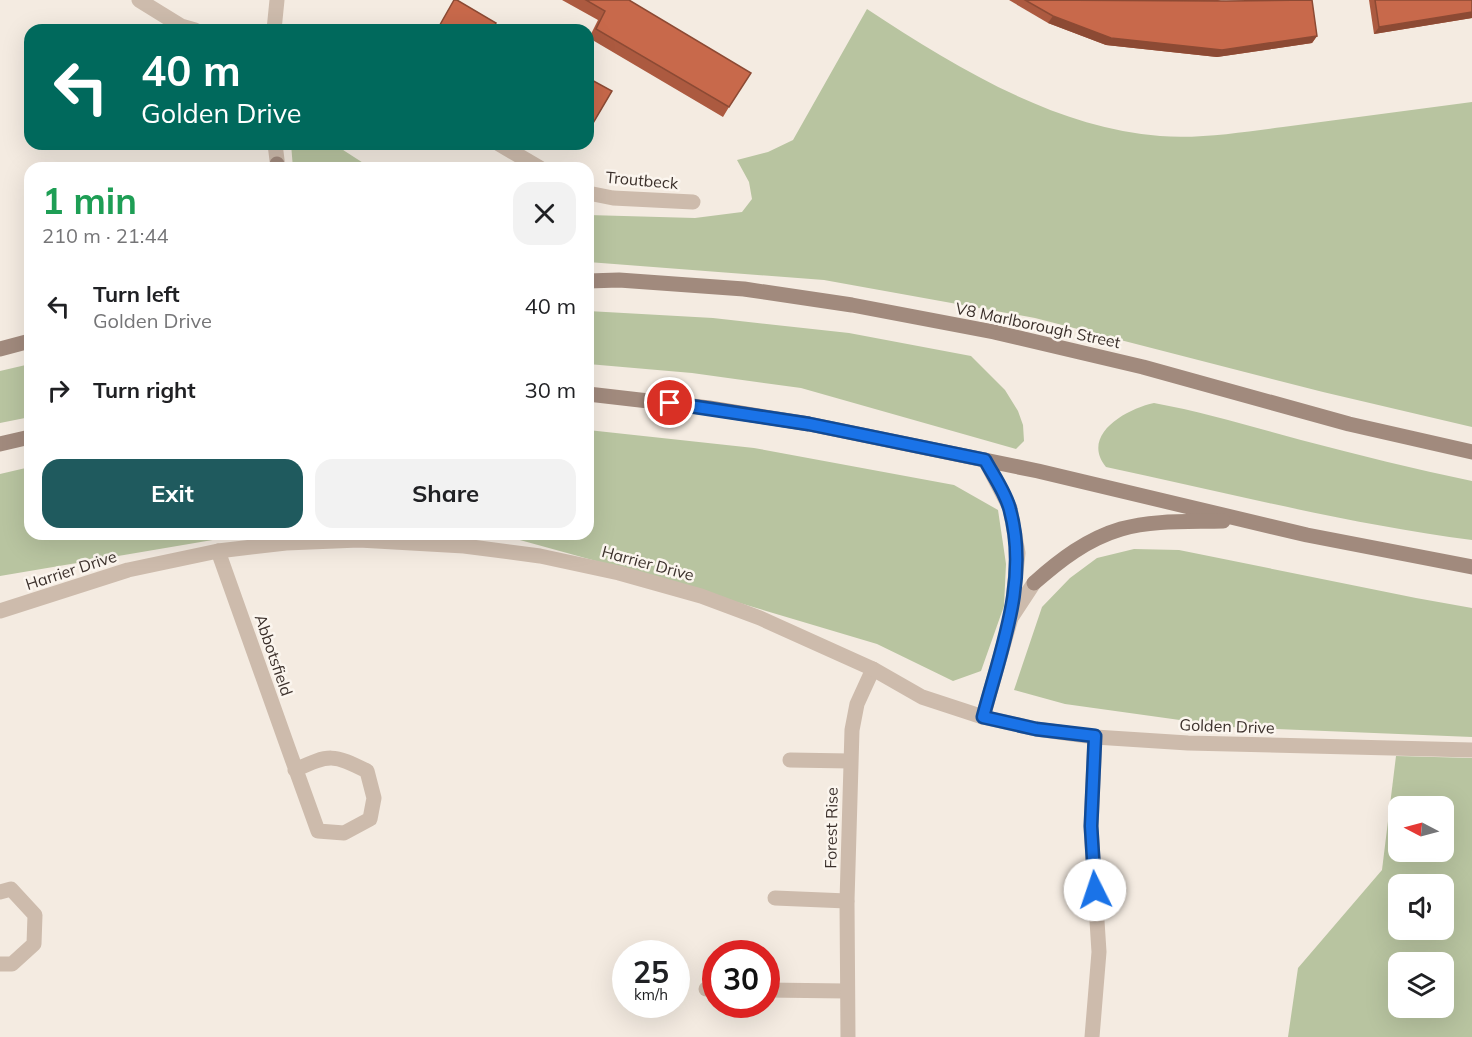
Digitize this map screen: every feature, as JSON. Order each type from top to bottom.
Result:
[{"type":"main road","name":"V8 Marlborough Street","points":[[594,280],[744,289],[852,305],[966,327],[1143,367],[1349,424],[1472,452]]},
{"type":"main road","points":[[0,349],[24,342]]},
{"type":"main road","points":[[594,395],[709,408],[809,424],[1038,471],[1307,535],[1472,567]]},
{"type":"main road","points":[[0,444],[24,438]]},
{"type":"main road","points":[[1034,583],[1070,553],[1120,529],[1155,523],[1244,520]]},
{"type":"street","points":[[139,0],[177,24]]},
{"type":"street","points":[[275,24],[277,0]]},
{"type":"street","points":[[510,150],[530,162]]},
{"type":"street","name":"Troutbeck","points":[[594,194],[613,198],[693,202]]},
{"type":"street","points":[[983,717],[1011,618],[1018,553],[1010,508],[985,460]]},
{"type":"street","name":"Harrier Drive","points":[[0,611],[128,570],[218,551],[286,543],[359,540],[464,546],[540,555],[619,573],[730,605],[873,669],[922,697],[983,717]]},
{"type":"street","name":"Abbotsfield","points":[[218,551],[295,770],[318,831],[344,833],[370,819],[374,798],[367,771],[340,758],[319,759],[295,770]]},
{"type":"street","points":[[1011,618],[1034,583]]},
{"type":"street","name":"Forest Rise","points":[[848,1037],[847,900],[852,730],[857,704],[873,669]]},
{"type":"street","name":"Golden Drive","points":[[983,717],[1036,729],[1188,743],[1472,750]]},
{"type":"street","points":[[1092,1037],[1099,952],[1091,826],[1095,736]]},
{"type":"street","points":[[790,760],[850,761]]},
{"type":"street","points":[[0,892],[11,889],[36,915],[34,945],[12,964],[0,964]]},
{"type":"street","points":[[775,898],[847,900]]},
{"type":"street","points":[[780,990],[846,991]]},
{"type":"green space","points":[[867,9],[935,52],[1006,91],[1081,121],[1120,130],[1160,136],[1206,136],[1472,102],[1472,427],[1323,392],[1035,318],[824,280],[594,262],[594,215],[695,218],[742,212],[752,199],[749,182],[737,160],[768,152],[793,140]]},
{"type":"green space","points":[[292,150],[343,150],[362,162],[292,162]]},
{"type":"green space","points":[[594,311],[713,318],[849,333],[971,356],[1005,390],[1018,411],[1023,425],[1024,441],[1016,449],[801,388],[692,373],[594,365]]},
{"type":"green space","points":[[24,365],[24,418],[0,423],[0,371]]},
{"type":"green space","points":[[1154,403],[1472,481],[1472,540],[1334,517],[1106,467],[1099,455],[1102,434],[1120,417]]},
{"type":"green space","points":[[594,431],[754,448],[954,485],[998,510],[1006,564],[1004,606],[981,671],[953,681],[877,644],[520,540],[594,540]]},
{"type":"green space","points":[[24,468],[24,540],[213,540],[0,576],[0,474]]},
{"type":"green space","points":[[1134,549],[1179,550],[1472,608],[1472,737],[1230,727],[1065,704],[1014,690],[1042,607],[1070,578],[1097,558]]},
{"type":"green space","points":[[1396,756],[1472,758],[1472,1037],[1288,1037],[1298,968],[1382,870],[1388,821],[1388,862],[1454,862],[1454,796],[1391,796]]},
{"type":"building","points":[[454,0],[496,23],[495,24],[440,24]]},
{"type":"building","points":[[586,0],[629,0],[751,73],[729,107],[596,29],[605,11]]},
{"type":"building","points":[[1025,0],[1312,0],[1317,36],[1222,50],[1111,38],[1053,16]]},
{"type":"building","points":[[1375,0],[1472,0],[1472,12],[1379,27]]},
{"type":"building","points":[[594,81],[612,91],[594,122]]},
{"type":"route","points":[[670,403],[809,424],[985,460],[1010,508],[1018,553],[1011,618],[983,717],[1036,729],[1095,736],[1091,826],[1095,890]]}]
